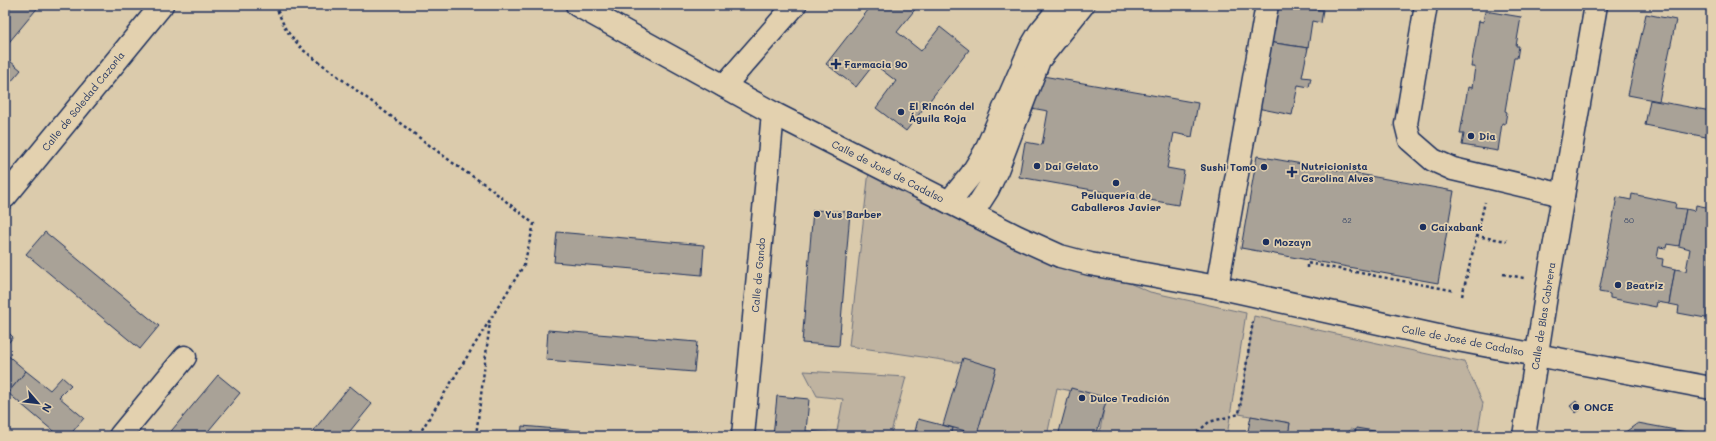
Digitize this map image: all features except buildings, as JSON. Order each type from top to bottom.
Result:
[{"type":"street","name":"Calle de Soledad Cazorla","points":[[5,197],[162,5]]},
{"type":"street","name":"Calle de José de Cadalso","points":[[577,5],[774,113],[1040,248],[1074,260],[1218,278],[1258,296],[1447,338],[1711,388]]},
{"type":"street","points":[[724,86],[795,5]]},
{"type":"street","points":[[949,202],[971,174],[985,152],[1031,47],[1040,32],[1062,5]]},
{"type":"street","points":[[972,214],[988,189],[997,170],[1039,60],[1083,5]]},
{"type":"street","points":[[1218,278],[1267,5]]},
{"type":"street","points":[[1426,5],[1406,124],[1410,140],[1433,160],[1453,169],[1563,195]]},
{"type":"street","name":"Calle de Blas Cabrera","points":[[1524,436],[1563,195],[1596,5]]},
{"type":"street","name":"Calle de Gando","points":[[743,436],[774,113]]},
{"type":"street","points":[[120,436],[185,356]]},
{"type":"path","points":[[275,5],[286,30],[303,50],[461,169],[486,185],[534,224],[524,265],[418,436]]},
{"type":"path","points":[[1462,296],[1483,206]]},
{"type":"path","points":[[1476,236],[1507,241]]},
{"type":"path","points":[[1306,268],[1307,263],[1451,290],[1451,294]]},
{"type":"path","points":[[1503,274],[1528,279]]},
{"type":"path","points":[[1193,436],[1209,422],[1239,414],[1258,296]]},
{"type":"path","points":[[476,436],[490,320]]},
{"type":"shaded area","points":[[869,171],[1150,292],[1246,313],[1227,436],[1099,436],[1106,398],[1057,388],[1047,436],[951,436],[953,428],[977,434],[996,368],[849,346]]},
{"type":"shaded area","points":[[1254,316],[1464,362],[1483,403],[1477,436],[1381,436],[1350,429],[1348,436],[1288,436],[1290,423],[1239,414]]},
{"type":"shaded area","points":[[804,371],[906,377],[890,436],[836,436],[843,399],[817,396]]},
{"type":"place","name":"Farmacia 90","points":[[836,64]]},
{"type":"place","name":"El Rincón del Águila Roja","points":[[901,112]]},
{"type":"place","name":"Dia","points":[[1471,136]]},
{"type":"place","name":"Dai Gelato","points":[[1037,166]]},
{"type":"place","name":"Sushi Tomo","points":[[1264,167]]},
{"type":"place","name":"Nutricionista Carolina Alves","points":[[1292,172]]},
{"type":"place","name":"Peluquería de Caballeros Javier","points":[[1116,183]]},
{"type":"place","name":"Yus Barber","points":[[817,214]]},
{"type":"place","name":"Caixabank","points":[[1423,227]]},
{"type":"place","name":"Mozayn","points":[[1266,242]]},
{"type":"place","name":"Beatriz","points":[[1618,285]]},
{"type":"place","name":"Dulce Tradición","points":[[1082,398]]},
{"type":"place","name":"ONCE","points":[[1576,407]]}]
